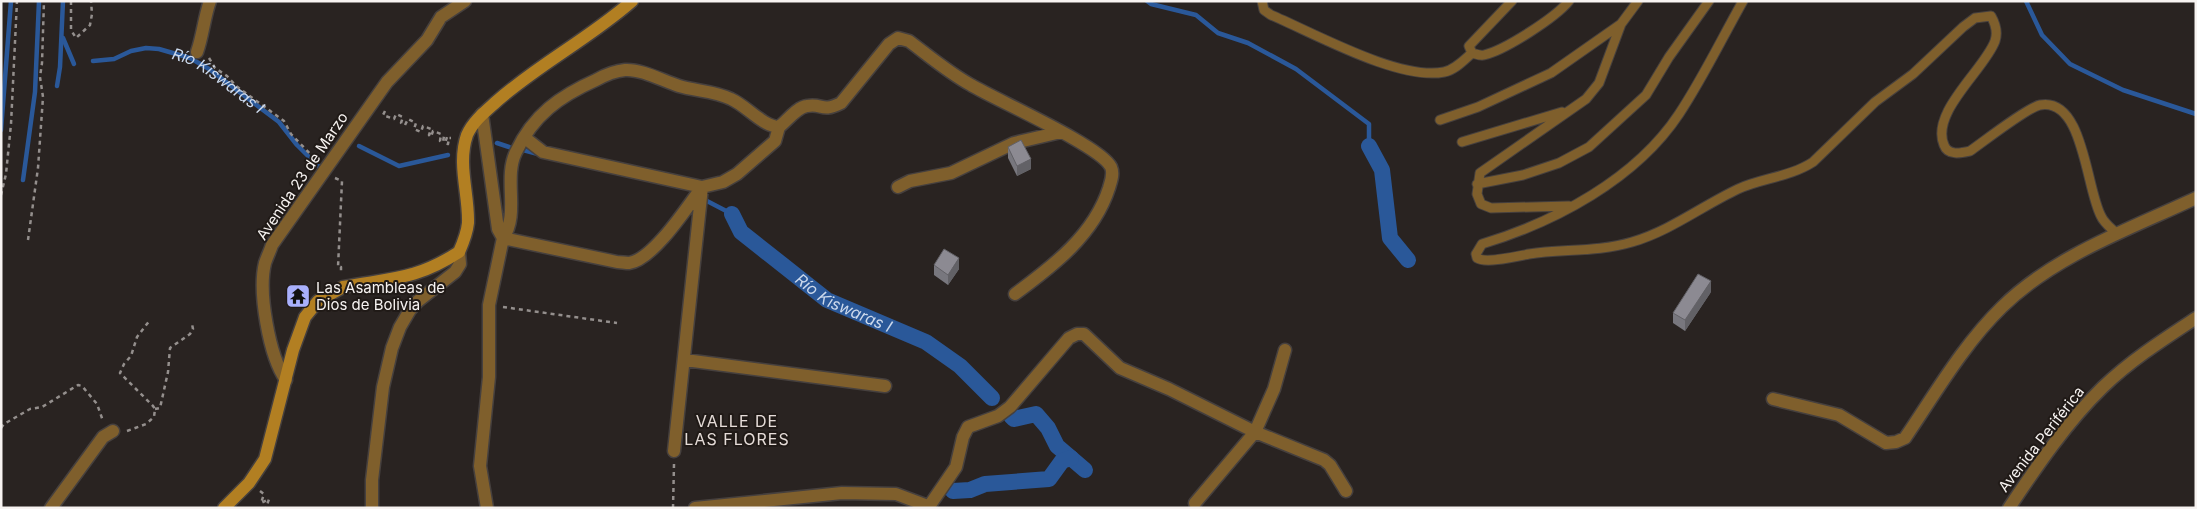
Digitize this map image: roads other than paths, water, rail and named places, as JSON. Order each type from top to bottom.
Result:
[{"type":"street","points":[[197,52],[202,37],[204,17],[210,1]]},
{"type":"street","name":"Avenida 23 de Marzo","points":[[286,380],[278,368],[265,312],[264,272],[272,245],[388,82],[427,40],[441,17],[465,1]]},
{"type":"street","points":[[372,508],[372,480],[383,387],[392,348],[400,327],[410,310],[418,301],[454,272],[460,264],[459,252],[468,223],[463,170],[465,144],[472,126],[482,114],[519,82],[591,33],[632,1]]},
{"type":"street","points":[[525,138],[543,152],[702,187],[723,182],[737,174],[775,141],[779,128],[798,110],[806,106],[830,109],[841,103],[889,44],[898,38],[909,41],[969,84],[1088,146],[1110,166],[1113,176],[1106,198],[1086,232],[1049,269],[1015,294]]},
{"type":"street","points":[[487,508],[480,466],[489,377],[489,305],[503,238],[509,224],[512,165],[515,153],[525,138],[549,107],[564,96],[615,71],[627,69],[680,86],[725,96],[740,102],[772,127],[779,128]]},
{"type":"street","points":[[482,114],[498,229],[503,238],[617,262],[630,263],[641,258],[664,238],[702,187]]},
{"type":"street","points":[[898,187],[910,181],[951,173],[1014,143],[1061,132]]},
{"type":"street","points":[[674,451],[702,187]]},
{"type":"street","points":[[1773,399],[1839,415],[1886,442],[1896,442],[1905,438],[1970,341],[2002,306],[2043,274],[2116,233],[2196,198]]},
{"type":"street","points":[[224,508],[249,483],[265,458],[305,317],[318,301],[343,287],[390,280],[428,270],[459,252]]},
{"type":"street","name":"Avenida Periférica","points":[[2009,508],[2067,428],[2103,386],[2140,356],[2196,318]]},
{"type":"street","points":[[695,508],[842,493],[896,494],[928,507],[956,467],[963,437],[968,427],[998,416],[1010,407],[1069,338],[1077,334],[1084,334],[1120,368],[1169,389],[1254,432],[1324,460],[1330,465],[1346,491]]},
{"type":"street","points":[[1195,503],[1254,432],[1274,388],[1285,350]]},
{"type":"street","points":[[685,360],[885,386]]},
{"type":"street","points":[[51,508],[108,429]]},
{"type":"lane","points":[[1262,1],[1264,10],[1271,16],[1357,54],[1396,67],[1426,72],[1444,72],[1456,66],[1472,53]]},
{"type":"lane","points":[[1472,53],[1469,46],[1512,1]]},
{"type":"lane","points":[[1472,53],[1481,55],[1491,52],[1541,25],[1562,9],[1569,1]]},
{"type":"lane","points":[[1572,206],[1491,208],[1480,204],[1477,184],[1480,173],[1586,99],[1599,83],[1621,24],[1638,1]]},
{"type":"lane","points":[[1477,184],[1523,175],[1559,163],[1589,147],[1646,95],[1669,57],[1708,1]]},
{"type":"lane","points":[[1743,1],[1679,115],[1650,149],[1610,185],[1518,233],[1482,244],[1476,254],[1477,258],[1486,261],[1542,252],[1582,251],[1631,242],[1677,222],[1738,189],[1803,169],[1813,162],[1875,102],[1914,74],[1963,27],[1975,18],[1985,15],[1991,16],[1995,23],[1994,41],[1955,98],[1943,126],[1942,139],[1944,147],[1959,154],[1970,151],[2040,105],[2056,106],[2069,116],[2077,132],[2089,183],[2101,217],[2116,233]]},
{"type":"lane","points":[[1440,120],[1478,107],[1551,73],[1621,24]]},
{"type":"lane","points":[[1462,142],[1570,110]]},
{"type":"waterway","points":[[1,130],[11,1]]},
{"type":"waterway","points":[[23,180],[35,92],[39,1]]},
{"type":"waterway","name":"Río Kiswaras I","points":[[57,86],[60,67],[63,1]]},
{"type":"waterway","points":[[1147,1],[1151,4],[1196,15],[1218,33],[1248,43],[1296,69],[1369,124],[1369,146]]},
{"type":"waterway","points":[[2026,1],[2042,35],[2070,64],[2123,90],[2196,114]]},
{"type":"waterway","name":"Río Kiswaras I","points":[[63,38],[74,64]]},
{"type":"waterway","name":"Río Kiswaras I","points":[[93,61],[114,59],[131,51],[146,48],[159,49],[190,58],[209,69],[279,122],[297,145],[321,167]]},
{"type":"waterway","name":"Río Kiswaras I","points":[[497,143],[509,147]]},
{"type":"waterway","name":"Río Kiswaras I","points":[[359,146],[399,166],[448,155]]},
{"type":"waterway","points":[[1369,146],[1382,170],[1390,238],[1408,260]]},
{"type":"waterway","name":"Río Kiswaras I","points":[[523,150],[538,154]]},
{"type":"waterway","name":"Río Kiswaras I","points":[[707,201],[732,214]]},
{"type":"waterway","name":"Río Kiswaras I","points":[[732,214],[741,232],[827,300],[926,342],[960,366],[992,398]]},
{"type":"waterway","points":[[1011,416],[1014,419],[1036,414],[1048,428],[1057,446],[1085,470]]},
{"type":"waterway","points":[[953,491],[970,490],[985,484],[1049,479],[1062,461],[1071,458]]},
{"type":"place","name":"Las Asambleas de Dios de Bolivia","points":[[298,296]]},
{"type":"district","name":"VALLE DE LAS FLORES","points":[[737,430]]}]
